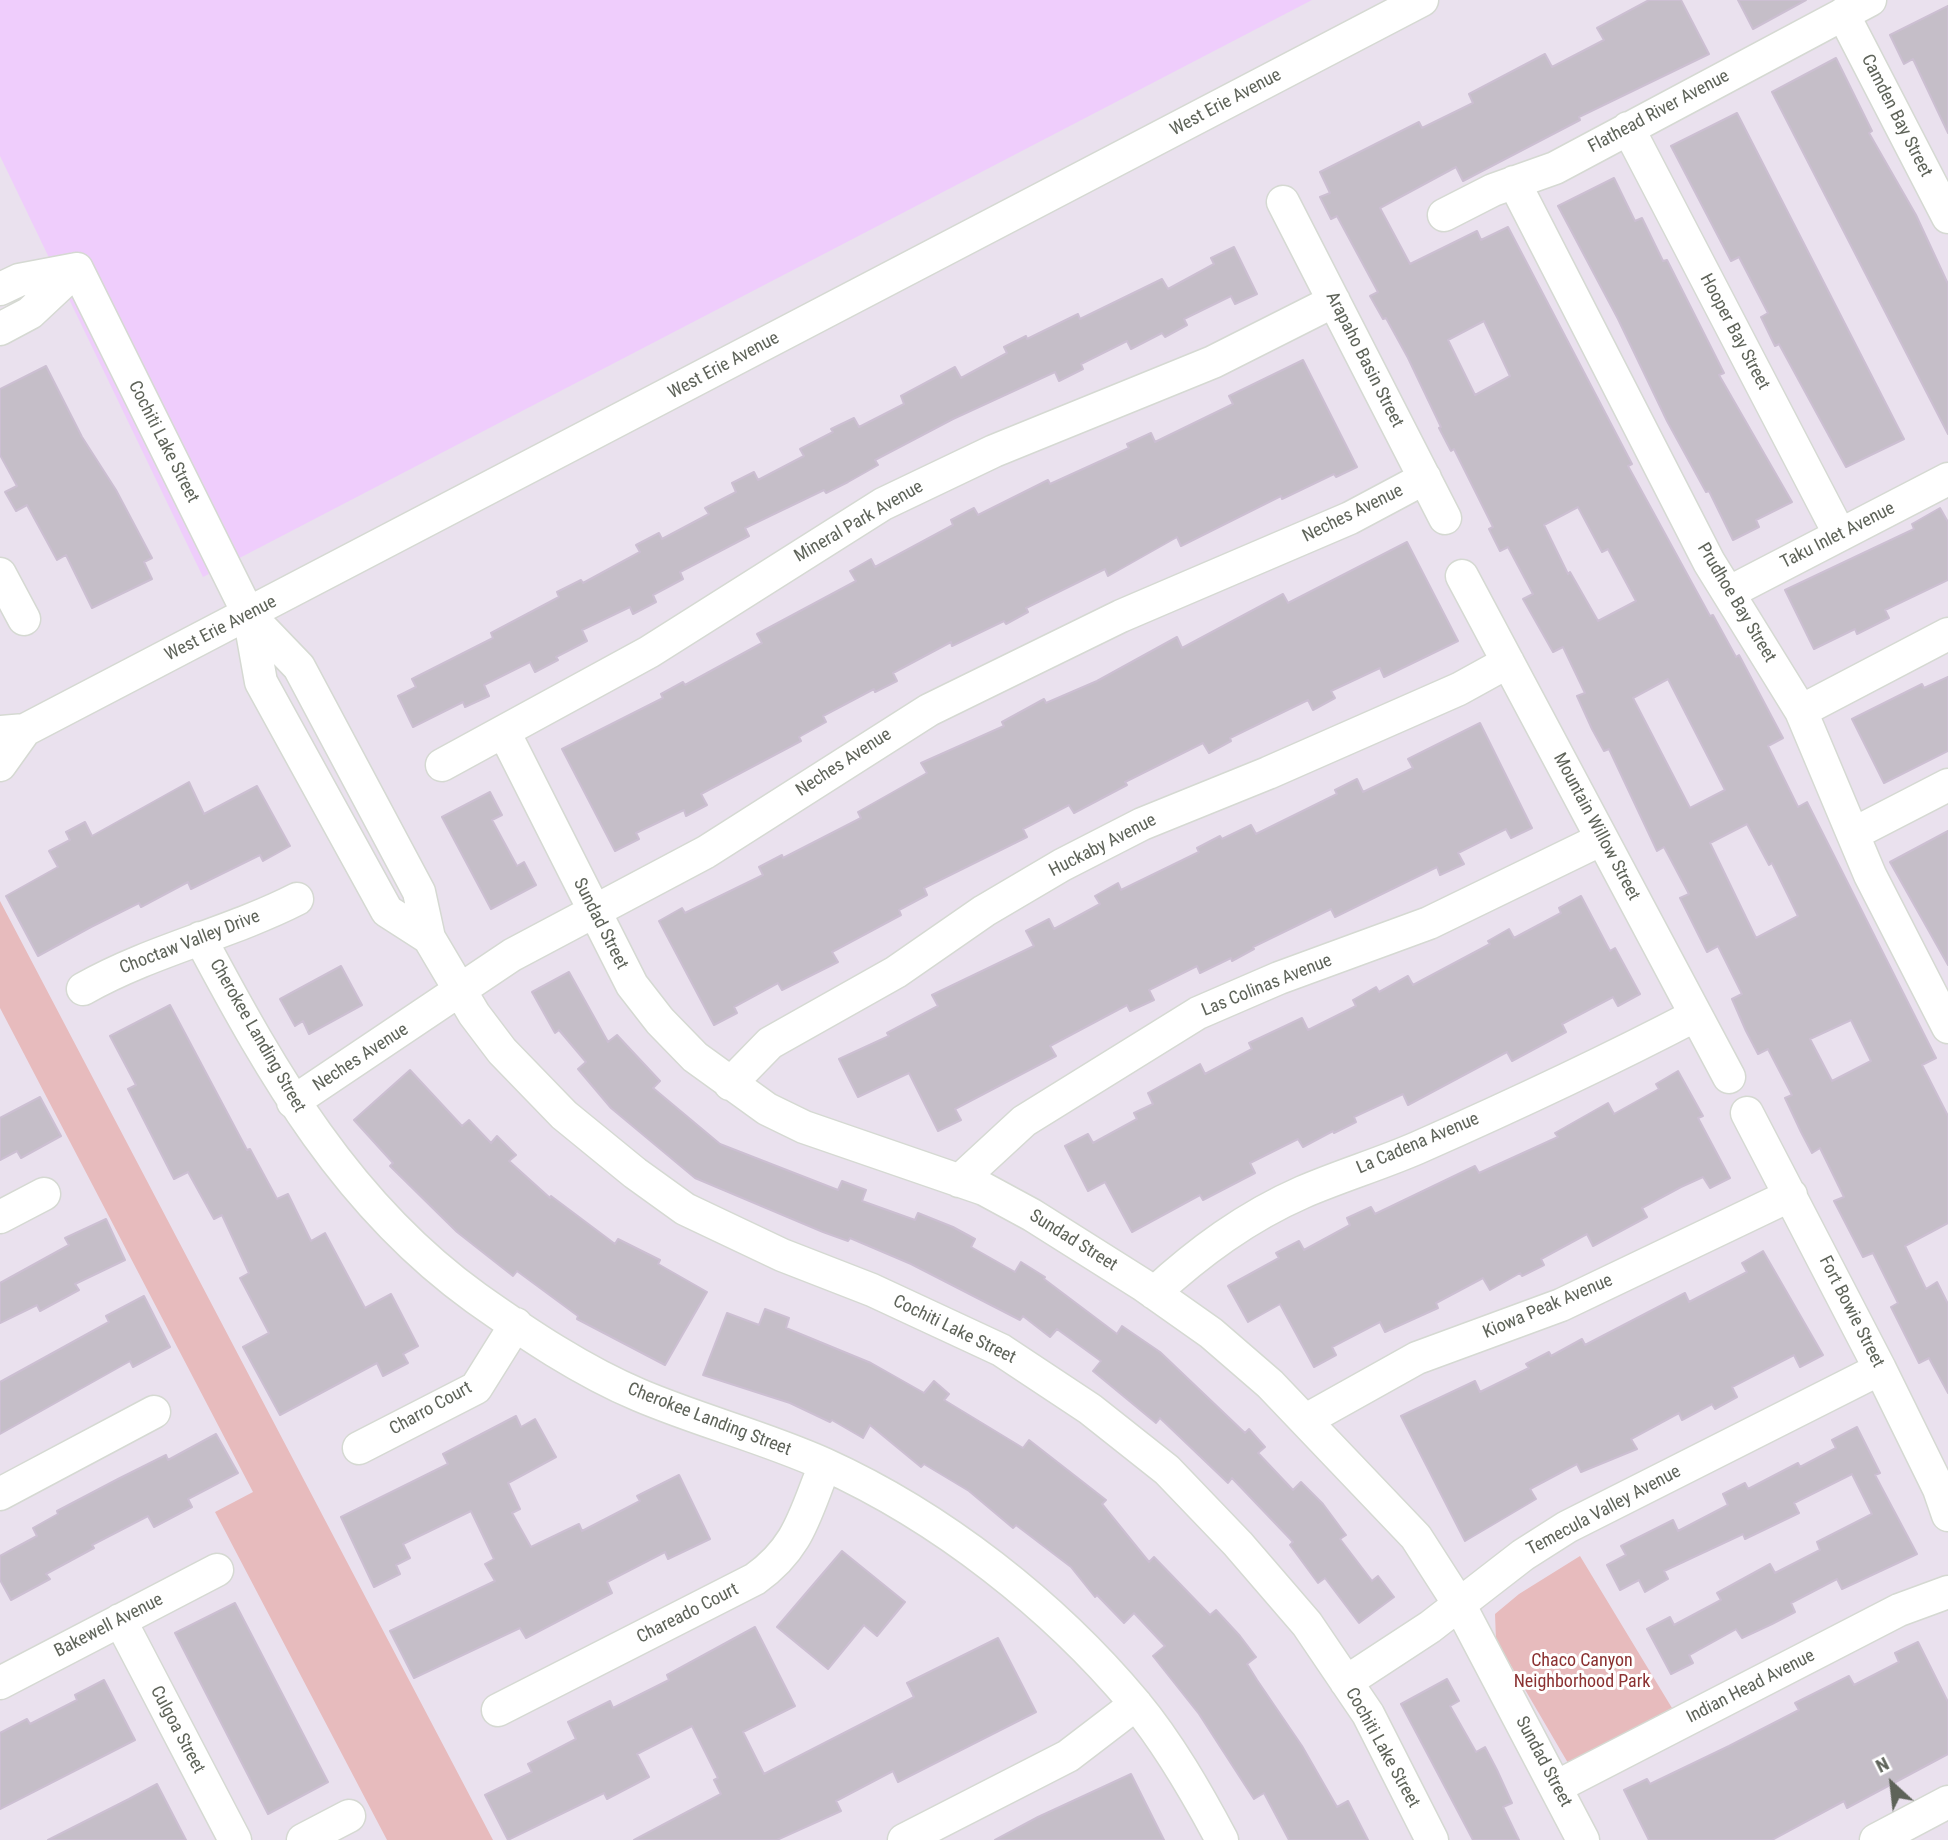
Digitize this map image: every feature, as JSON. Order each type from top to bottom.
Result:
[{"type":"street","name":"West Erie Avenue","points":[[0,765],[12,731],[249,615],[1422,0]]},
{"type":"street","name":"Flathead River Avenue","points":[[1444,215],[1514,182],[1555,167],[1856,7]]},
{"type":"street","name":"Camden Bay Street","points":[[1856,7],[1948,217]]},
{"type":"street","name":"Hooper Bay Street","points":[[1628,128],[1840,535]]},
{"type":"street","name":"Prudhoe Bay Street","points":[[1514,182],[1728,593],[1801,711],[1870,876],[1948,1027]]},
{"type":"street","name":"Arapaho Basin Street","points":[[1283,202],[1445,518]]},
{"type":"street","name":"Cochiti Lake Street","points":[[76,269],[249,615],[299,667],[419,892],[429,938],[461,992],[502,1051],[564,1115],[685,1209],[782,1255],[872,1290],[1001,1350],[1090,1409],[1167,1470],[1238,1544],[1307,1624],[1368,1714],[1432,1840]]},
{"type":"street","points":[[0,289],[19,280],[76,269]]},
{"type":"street","points":[[0,329],[30,313],[76,269]]},
{"type":"street","name":"Mineral Park Avenue","points":[[442,765],[649,652],[883,504],[994,451],[1213,362],[1334,301]]},
{"type":"street","name":"Neches Avenue","points":[[293,1102],[512,956],[706,852],[868,746],[983,681],[1121,616],[1350,518],[1425,478]]},
{"type":"street","name":"Taku Inlet Avenue","points":[[1728,593],[1948,479]]},
{"type":"street","points":[[0,574],[24,619]]},
{"type":"street","name":"Mountain Willow Street","points":[[1462,576],[1729,1077]]},
{"type":"street","points":[[1801,711],[1948,634]]},
{"type":"street","name":"Huckaby Avenue","points":[[730,1084],[771,1044],[896,972],[984,911],[1062,865],[1142,824],[1268,773],[1459,689],[1508,662]]},
{"type":"street","name":"Sundad Street","points":[[504,732],[632,985],[660,1021],[695,1057],[767,1109],[804,1127],[984,1189],[1032,1215],[1212,1333],[1306,1420],[1416,1537],[1459,1604],[1583,1840]]},
{"type":"street","points":[[1853,834],[1948,785]]},
{"type":"street","name":"Las Colinas Avenue","points":[[960,1181],[1024,1121],[1198,1013],[1279,978],[1429,923],[1602,839]]},
{"type":"street","name":"Choctaw Valley Drive","points":[[83,989],[123,966],[267,914],[297,899]]},
{"type":"street","name":"Cherokee Landing Street","points":[[200,938],[271,1069],[293,1102],[328,1151],[400,1234],[474,1296],[560,1353],[636,1394],[825,1465],[971,1549],[1075,1639],[1136,1704],[1202,1802],[1222,1840]]},
{"type":"street","name":"La Cadena Avenue","points":[[1154,1293],[1198,1253],[1226,1234],[1300,1194],[1415,1149],[1574,1079],[1696,1015]]},
{"type":"street","name":"Fort Bowie Street","points":[[1748,1112],[1880,1368],[1939,1489],[1948,1515]]},
{"type":"street","points":[[0,1217],[44,1194]]},
{"type":"street","name":"Kiowa Peak Avenue","points":[[1306,1420],[1418,1358],[1561,1305],[1791,1195]]},
{"type":"street","name":"Charro Court","points":[[359,1448],[476,1388],[516,1324]]},
{"type":"street","name":"Temecula Valley Avenue","points":[[1346,1682],[1459,1604],[1523,1555],[1567,1527],[1880,1368]]},
{"type":"street","points":[[0,1494],[154,1412]]},
{"type":"street","name":"Chareado Court","points":[[498,1710],[755,1579],[779,1563],[794,1542],[825,1465]]},
{"type":"street","name":"Bakewell Avenue","points":[[0,1683],[217,1570]]},
{"type":"street","name":"Indian Head Avenue","points":[[1556,1787],[1899,1610],[1948,1592]]},
{"type":"street","name":"Culgoa Street","points":[[120,1620],[234,1840]]},
{"type":"street","points":[[904,1840],[1068,1756],[1136,1704]]},
{"type":"street","points":[[1876,1840],[1948,1802]]},
{"type":"street","points":[[303,1840],[349,1816]]},
{"type":"green space","points":[[0,901],[493,1840],[387,1840],[215,1512],[253,1492],[0,1008]]},
{"type":"green space","name":"Chaco Canyon Neighborhood Park","points":[[1580,1556],[1672,1708],[1568,1763],[1496,1640],[1495,1614],[1519,1594]]},
{"type":"sand","points":[[0,0],[1312,0],[203,577],[0,156]]},
{"type":"building","points":[[1649,0],[1681,0],[1709,54],[1579,117],[1580,120],[1463,181],[1456,167],[1380,208],[1410,264],[1477,231],[1481,240],[1508,227],[1632,464],[1628,466],[1710,616],[1713,615],[1736,657],[1739,655],[1783,738],[1768,746],[1798,807],[1807,802],[1936,1058],[1922,1065],[1948,1116],[1948,1223],[1905,1246],[1926,1289],[1937,1282],[1948,1304],[1948,1393],[1929,1358],[1919,1363],[1891,1307],[1898,1303],[1873,1253],[1863,1257],[1834,1201],[1844,1197],[1820,1148],[1812,1153],[1785,1098],[1792,1095],[1768,1049],[1758,1054],[1746,1031],[1732,999],[1742,994],[1718,946],[1707,952],[1680,898],[1689,894],[1664,847],[1657,851],[1609,749],[1604,751],[1592,729],[1577,696],[1585,693],[1563,647],[1553,652],[1523,599],[1533,594],[1508,547],[1500,551],[1489,529],[1493,527],[1454,449],[1451,451],[1439,428],[1441,427],[1408,358],[1386,318],[1383,319],[1370,296],[1378,292],[1337,216],[1331,219],[1320,197],[1330,193],[1320,172],[1419,122],[1422,128],[1473,103],[1469,94],[1545,54],[1552,67],[1604,40],[1597,28]],"holes":[[[1484,321],[1510,376],[1475,395],[1448,340]],[[1578,507],[1602,552],[1608,549],[1636,601],[1598,621],[1570,572],[1568,574],[1544,525]],[[1668,679],[1725,790],[1690,808],[1633,698]],[[1747,824],[1769,865],[1772,863],[1798,916],[1756,938],[1710,843]],[[1851,1020],[1871,1061],[1832,1081],[1810,1039]]]},
{"type":"building","points":[[1738,0],[1806,0],[1753,29]]},
{"type":"building","points":[[1948,6],[1948,133],[1913,59],[1904,64],[1890,35]]},
{"type":"building","points":[[1836,58],[1872,131],[1869,133],[1916,215],[1948,284],[1948,434],[1772,92]]},
{"type":"building","points":[[1737,113],[1904,439],[1846,467],[1779,344],[1775,346],[1761,317],[1768,313],[1739,257],[1731,261],[1671,146]]},
{"type":"building","points":[[1614,178],[1635,221],[1642,218],[1663,261],[1667,260],[1724,373],[1719,375],[1792,502],[1756,520],[1759,527],[1733,540],[1709,491],[1706,492],[1667,421],[1618,319],[1558,206]]},
{"type":"building","points":[[1234,247],[1257,294],[1235,304],[1231,296],[1184,319],[1187,325],[1165,337],[1162,333],[1131,349],[1127,341],[1081,364],[1083,369],[1059,381],[1055,372],[953,419],[875,460],[878,465],[848,482],[826,493],[824,490],[745,528],[749,536],[680,572],[683,579],[653,595],[656,602],[633,614],[630,607],[582,630],[587,641],[556,657],[558,660],[535,672],[530,662],[484,685],[489,696],[465,707],[463,702],[413,727],[398,696],[416,687],[412,679],[493,638],[491,633],[559,597],[557,592],[581,580],[583,583],[640,552],[636,545],[659,533],[662,539],[709,514],[705,508],[736,492],[732,483],[754,472],[758,480],[804,456],[800,449],[833,432],[831,429],[854,418],[859,427],[904,404],[901,396],[955,367],[961,378],[1007,353],[1004,347],[1026,336],[1027,339],[1078,314],[1080,319],[1162,279],[1168,289],[1214,264],[1211,258]]},
{"type":"building","points":[[1303,360],[1357,467],[1336,477],[1334,474],[1282,499],[1281,496],[1181,546],[1177,537],[1108,576],[1105,569],[1026,608],[1028,612],[1006,624],[1004,621],[952,646],[951,642],[893,673],[897,681],[875,692],[874,689],[823,716],[826,722],[799,737],[801,741],[701,794],[707,805],[686,816],[684,810],[636,833],[639,839],[615,851],[562,749],[663,698],[661,694],[683,682],[685,685],[762,643],[757,634],[856,581],[850,571],[871,559],[875,567],[953,525],[951,520],[974,508],[978,515],[1048,480],[1050,484],[1129,448],[1127,444],[1151,433],[1155,442],[1233,404],[1229,396]]},
{"type":"building","points":[[46,366],[82,437],[116,490],[152,558],[144,562],[152,579],[92,608],[66,555],[57,560],[27,505],[16,511],[5,492],[17,486],[0,455],[0,389]]},
{"type":"building","points":[[1940,508],[1948,522],[1948,580],[1885,610],[1889,618],[1857,634],[1855,629],[1814,649],[1785,590],[1914,529],[1912,524]]},
{"type":"building","points":[[1407,542],[1458,641],[1384,677],[1380,668],[1331,691],[1335,698],[1313,710],[1308,700],[1230,738],[1231,741],[1209,753],[1203,743],[1125,782],[1127,785],[1074,813],[1069,805],[1023,829],[1027,837],[924,888],[927,895],[899,910],[901,915],[832,952],[838,962],[782,990],[778,983],[734,1007],[737,1013],[714,1025],[659,921],[682,908],[685,913],[763,875],[759,867],[782,855],[783,858],[861,818],[858,812],[927,773],[921,763],[1004,726],[1002,722],[1044,699],[1046,703],[1097,681],[1177,637],[1182,648],[1283,594],[1288,603]]},
{"type":"building","points":[[1948,677],[1948,751],[1884,783],[1852,719],[1922,684],[1924,688]]},
{"type":"building","points":[[1480,723],[1532,828],[1511,838],[1506,829],[1458,853],[1464,864],[1440,875],[1437,867],[1335,917],[1331,909],[1253,947],[1254,949],[1232,961],[1231,958],[1200,973],[1197,966],[1149,990],[1154,1000],[1130,1011],[1127,1005],[1050,1046],[1056,1056],[955,1109],[961,1120],[938,1131],[909,1073],[858,1097],[839,1059],[889,1036],[887,1033],[938,1006],[932,995],[1034,946],[1026,931],[1049,919],[1054,929],[1100,904],[1095,896],[1118,883],[1121,890],[1199,852],[1197,848],[1220,836],[1222,839],[1251,825],[1256,834],[1337,794],[1335,790],[1357,779],[1363,792],[1413,768],[1408,759]]},
{"type":"building","points":[[189,782],[204,814],[257,786],[290,846],[263,861],[260,855],[191,889],[188,882],[141,907],[139,903],[38,956],[6,896],[58,867],[49,851],[70,840],[66,832],[85,822],[92,836]]},
{"type":"building","points":[[490,792],[502,815],[492,820],[517,866],[524,862],[536,885],[491,909],[442,817]]},
{"type":"building","points":[[1948,831],[1948,965],[1890,862]]},
{"type":"building","points":[[1581,896],[1610,951],[1615,948],[1640,994],[1618,1006],[1613,997],[1562,1024],[1566,1032],[1512,1061],[1507,1052],[1408,1105],[1403,1094],[1354,1117],[1356,1122],[1303,1147],[1298,1139],[1250,1163],[1255,1173],[1203,1200],[1200,1195],[1132,1232],[1105,1182],[1088,1191],[1065,1146],[1088,1134],[1093,1143],[1137,1119],[1134,1113],[1153,1104],[1148,1093],[1200,1064],[1205,1074],[1252,1049],[1249,1043],[1302,1018],[1308,1030],[1356,1006],[1353,1000],[1376,987],[1379,992],[1408,976],[1413,985],[1490,944],[1488,941],[1509,929],[1514,938],[1561,913],[1559,908]]},
{"type":"building","points":[[341,966],[362,1005],[309,1034],[303,1021],[295,1026],[280,999]]},
{"type":"building","points":[[569,972],[608,1042],[617,1035],[660,1081],[653,1088],[720,1144],[838,1190],[842,1181],[866,1190],[862,1201],[915,1220],[918,1213],[953,1227],[975,1239],[971,1247],[1015,1272],[1021,1262],[1045,1277],[1044,1279],[1117,1334],[1122,1326],[1160,1352],[1245,1433],[1249,1429],[1265,1447],[1258,1453],[1293,1490],[1301,1482],[1323,1504],[1346,1535],[1340,1539],[1372,1581],[1378,1576],[1394,1597],[1359,1623],[1325,1578],[1318,1583],[1290,1545],[1293,1542],[1232,1478],[1228,1483],[1160,1418],[1156,1423],[1093,1371],[1101,1361],[1057,1329],[1050,1337],[1023,1316],[1020,1320],[911,1264],[850,1238],[848,1241],[823,1232],[695,1178],[611,1108],[578,1069],[586,1062],[559,1030],[555,1033],[532,992]]},
{"type":"building","points":[[170,1005],[247,1150],[250,1149],[277,1199],[288,1194],[311,1241],[325,1233],[365,1308],[391,1294],[418,1346],[403,1354],[408,1363],[383,1376],[377,1363],[280,1415],[243,1347],[269,1333],[240,1278],[249,1273],[222,1215],[214,1219],[188,1172],[174,1179],[128,1089],[136,1085],[110,1036]]},
{"type":"building","points":[[410,1070],[462,1126],[469,1120],[491,1143],[497,1136],[516,1155],[509,1161],[550,1198],[551,1196],[615,1244],[618,1239],[660,1260],[658,1264],[707,1292],[665,1365],[577,1319],[578,1316],[517,1271],[513,1276],[457,1232],[390,1166],[393,1163],[354,1120]]},
{"type":"building","points":[[1678,1071],[1703,1116],[1698,1118],[1730,1178],[1710,1188],[1703,1177],[1681,1187],[1642,1208],[1647,1217],[1593,1246],[1587,1234],[1541,1259],[1544,1265],[1522,1276],[1520,1273],[1490,1290],[1483,1278],[1436,1303],[1438,1308],[1385,1332],[1380,1322],[1332,1347],[1336,1355],[1314,1367],[1280,1304],[1248,1322],[1228,1286],[1279,1258],[1276,1253],[1299,1241],[1304,1250],[1350,1225],[1347,1218],[1371,1207],[1375,1214],[1475,1166],[1479,1173],[1558,1137],[1555,1133],[1608,1103],[1614,1114],[1659,1089],[1656,1084]]},
{"type":"building","points":[[40,1097],[61,1136],[21,1158],[17,1151],[0,1160],[0,1118]]},
{"type":"building","points":[[106,1219],[125,1260],[75,1284],[79,1290],[40,1311],[37,1305],[0,1323],[0,1283],[69,1245],[65,1238]]},
{"type":"building","points":[[1763,1251],[1823,1355],[1800,1367],[1794,1355],[1732,1387],[1737,1397],[1715,1409],[1712,1404],[1682,1420],[1679,1413],[1631,1439],[1637,1449],[1581,1472],[1577,1464],[1530,1489],[1536,1499],[1465,1541],[1401,1416],[1475,1381],[1480,1392],[1529,1368],[1526,1364],[1549,1352],[1551,1356],[1582,1339],[1585,1345],[1685,1293],[1689,1302],[1747,1272],[1742,1263]]},
{"type":"building","points":[[144,1296],[170,1347],[133,1367],[130,1361],[0,1434],[0,1382],[109,1322],[106,1316]]},
{"type":"building","points":[[765,1309],[789,1318],[786,1328],[871,1363],[924,1393],[934,1381],[949,1394],[944,1400],[1023,1448],[1029,1440],[1106,1500],[1102,1504],[1149,1562],[1154,1557],[1210,1615],[1216,1610],[1240,1636],[1256,1657],[1247,1664],[1257,1680],[1302,1746],[1337,1807],[1348,1801],[1368,1840],[1289,1840],[1264,1793],[1254,1799],[1199,1714],[1153,1656],[1165,1646],[1134,1613],[1124,1623],[1097,1595],[1095,1597],[1071,1567],[1016,1525],[1013,1528],[969,1491],[924,1464],[921,1467],[870,1425],[863,1438],[832,1420],[830,1422],[790,1403],[703,1375],[727,1313],[759,1325]]},
{"type":"building","points":[[516,1416],[521,1427],[535,1419],[556,1457],[508,1483],[520,1509],[512,1513],[531,1547],[579,1524],[582,1531],[640,1501],[637,1496],[679,1475],[710,1539],[668,1559],[665,1552],[607,1582],[612,1593],[526,1638],[520,1628],[414,1678],[390,1631],[495,1581],[485,1564],[494,1559],[471,1511],[403,1544],[410,1558],[396,1565],[400,1574],[374,1587],[341,1517],[448,1464],[443,1454]]},
{"type":"building","points":[[1857,1427],[1880,1473],[1875,1475],[1917,1554],[1842,1589],[1837,1579],[1791,1603],[1795,1612],[1742,1638],[1736,1629],[1689,1655],[1693,1663],[1671,1674],[1647,1629],[1670,1617],[1674,1625],[1721,1600],[1717,1593],[1770,1564],[1775,1573],[1820,1550],[1817,1542],[1872,1514],[1852,1474],[1794,1503],[1799,1513],[1745,1539],[1743,1534],[1664,1571],[1668,1579],[1645,1592],[1639,1580],[1620,1590],[1607,1565],[1626,1555],[1621,1546],[1673,1520],[1678,1531],[1728,1505],[1723,1494],[1745,1483],[1748,1489],[1798,1463],[1800,1467],[1836,1448],[1832,1440]]},
{"type":"building","points":[[216,1434],[238,1473],[188,1499],[192,1507],[154,1527],[148,1516],[92,1545],[94,1548],[46,1574],[50,1579],[11,1600],[0,1580],[0,1556],[37,1536],[33,1528],[58,1514],[57,1511],[118,1479],[166,1455],[168,1460]]},
{"type":"building","points":[[842,1551],[905,1602],[877,1636],[864,1625],[828,1669],[777,1627]]},
{"type":"building","points":[[235,1603],[328,1782],[268,1814],[175,1633]]},
{"type":"building","points":[[755,1627],[795,1706],[743,1732],[764,1774],[914,1697],[907,1683],[998,1638],[1036,1712],[898,1782],[893,1771],[836,1801],[841,1811],[777,1840],[634,1840],[721,1794],[714,1780],[718,1778],[692,1726],[637,1754],[649,1777],[607,1799],[604,1793],[508,1840],[485,1795],[532,1772],[528,1764],[576,1739],[568,1722],[610,1701],[613,1708],[669,1680],[667,1675]]},
{"type":"building","points":[[1918,1642],[1948,1702],[1948,1754],[1847,1808],[1844,1801],[1772,1840],[1649,1840],[1624,1790],[1647,1779],[1650,1784],[1729,1746],[1799,1710],[1795,1703],[1849,1676],[1854,1685],[1899,1662],[1895,1653]]},
{"type":"building","points":[[1447,1679],[1459,1701],[1450,1706],[1476,1752],[1485,1747],[1512,1803],[1503,1807],[1519,1840],[1473,1840],[1401,1704]]},
{"type":"building","points":[[104,1680],[135,1740],[0,1809],[0,1733],[27,1719],[30,1724],[77,1700],[75,1695]]},
{"type":"building","points":[[1131,1774],[1164,1840],[995,1840],[1038,1817]]},
{"type":"building","points":[[157,1784],[186,1840],[48,1840],[129,1799]]}]
